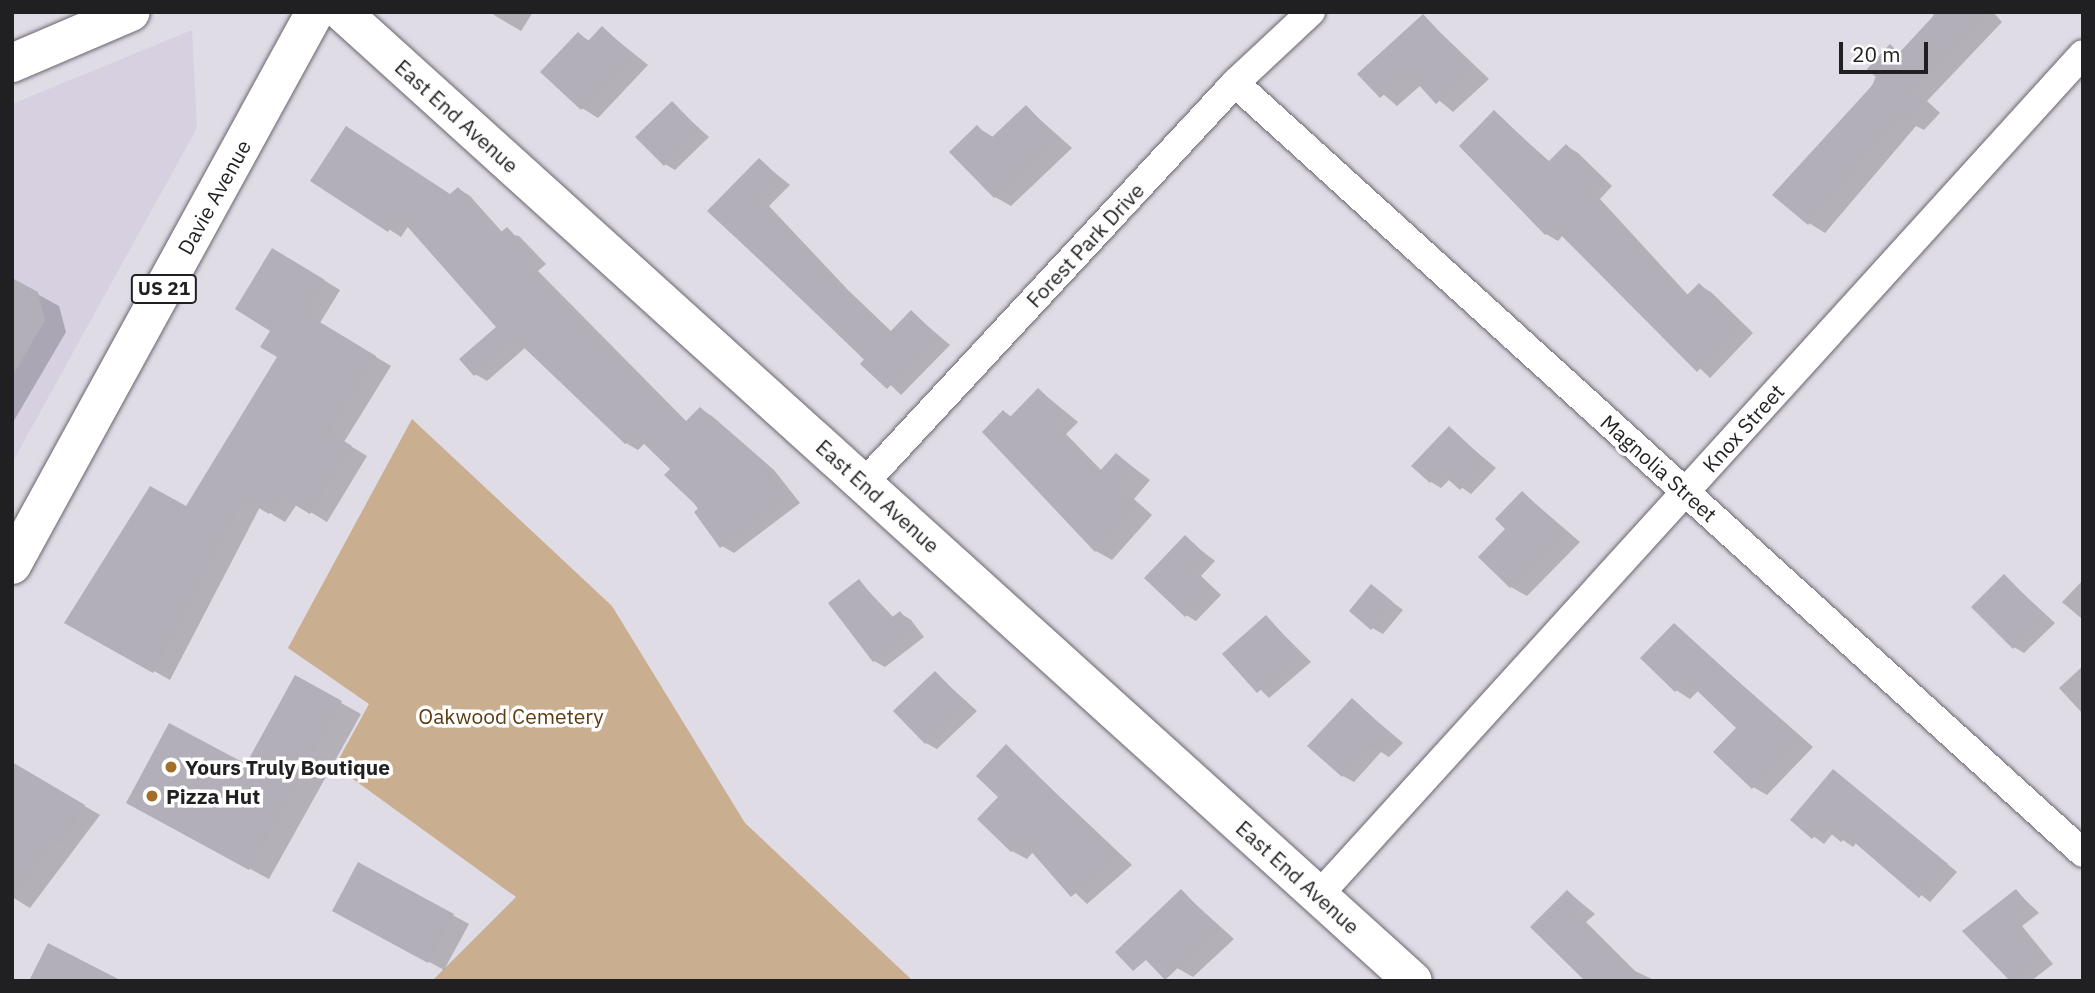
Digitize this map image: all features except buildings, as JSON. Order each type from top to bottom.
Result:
[{"type":"street","points":[[12,63],[131,12]]},
{"type":"street","name":"Davie Avenue","points":[[12,565],[315,12]]},
{"type":"street","name":"East End Avenue","points":[[342,12],[1413,981]]},
{"type":"street","name":"Forest Park Drive","points":[[864,483],[1236,83],[1311,12]]},
{"type":"street","name":"Knox Street","points":[[1319,895],[2083,54]]},
{"type":"street","name":"Magnolia Street","points":[[1236,83],[2083,853]]},
{"type":"shaded area","points":[[192,30],[197,128],[12,463],[12,104]]},
{"type":"green space","name":"Oakwood Cemetery","points":[[412,419],[612,606],[745,823],[913,981],[432,981],[516,897],[335,766],[369,704],[288,648]]},
{"type":"place","name":"Yours Truly Boutique","points":[[171,767]]},
{"type":"place","name":"Pizza Hut","points":[[152,796]]}]
